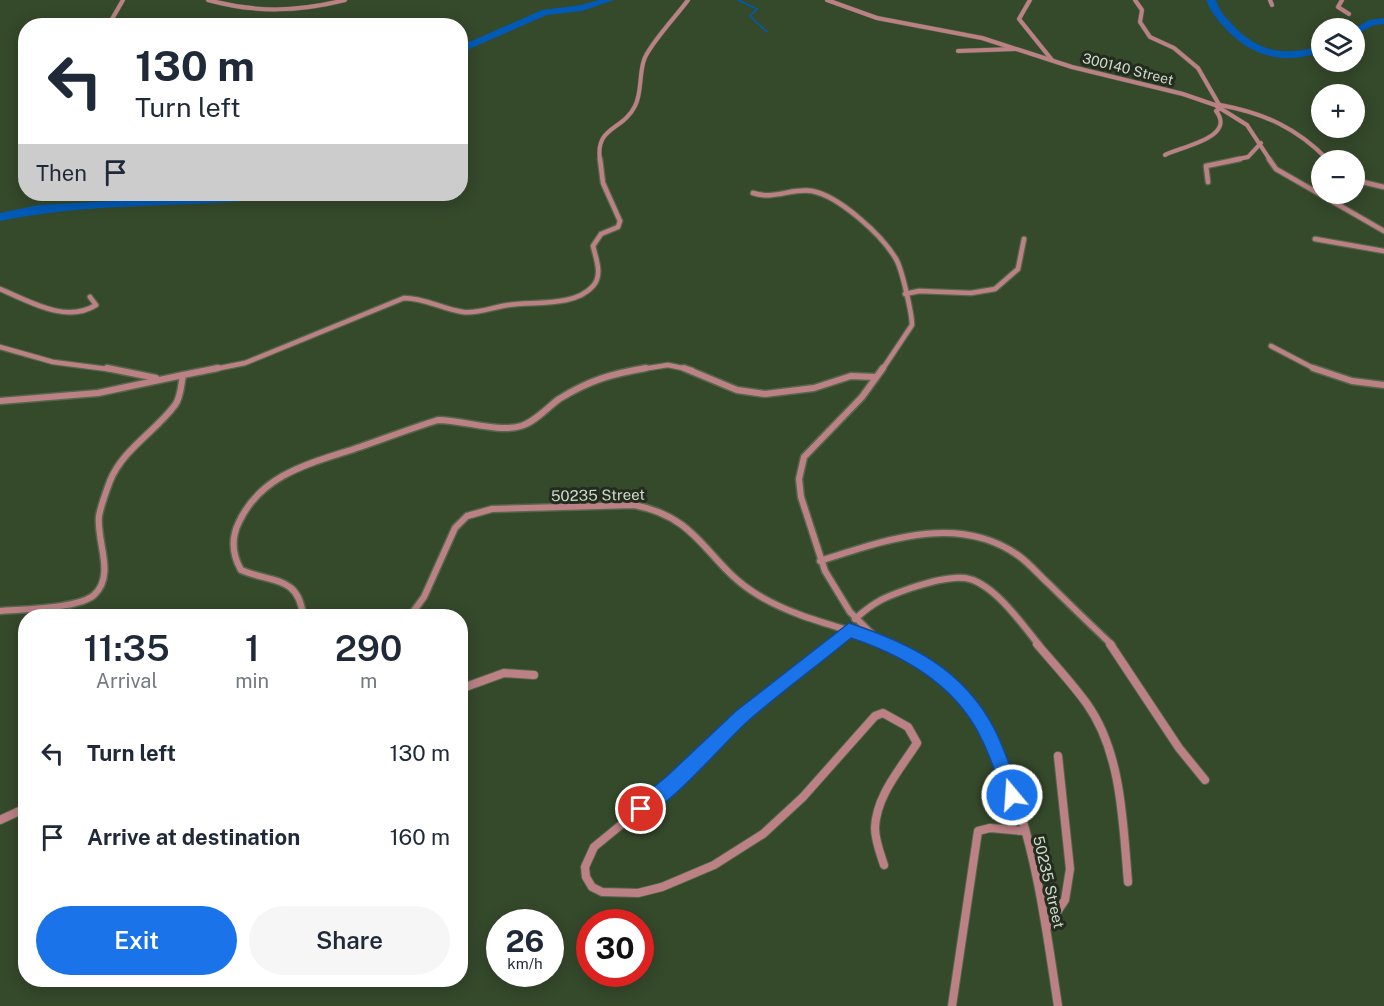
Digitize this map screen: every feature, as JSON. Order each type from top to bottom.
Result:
[{"type":"street","points":[[113,18],[123,0]]},
{"type":"street","points":[[208,0],[243,9],[274,13],[345,0]]},
{"type":"street","points":[[0,401],[98,393],[245,363],[404,298],[418,298],[452,310],[472,313],[507,305],[547,303],[570,297],[592,286],[599,276],[593,246],[601,234],[618,227],[620,221],[603,183],[598,146],[605,134],[625,120],[636,105],[644,58],[683,10],[688,0]]},
{"type":"street","name":"300140 Street","points":[[827,0],[887,20],[955,32],[1020,49],[1095,73],[1183,94],[1220,106],[1247,125],[1276,169],[1384,231]]},
{"type":"street","points":[[1028,0],[1019,19],[1053,60]]},
{"type":"street","points":[[1135,0],[1142,10],[1140,22],[1150,37],[1174,48],[1198,68],[1220,106]]},
{"type":"street","points":[[1270,0],[1272,6]]},
{"type":"street","points":[[1342,0],[1338,7],[1349,14]]},
{"type":"street","points":[[958,51],[1020,49]]},
{"type":"street","points":[[1165,156],[1172,150],[1213,136],[1220,126],[1220,116],[1216,111],[1220,106]]},
{"type":"street","points":[[1220,106],[1255,111],[1275,119],[1315,150]]},
{"type":"street","points":[[1209,182],[1206,166],[1248,157],[1261,143]]},
{"type":"street","points":[[1365,183],[1384,187]]},
{"type":"street","points":[[753,193],[769,197],[812,191],[829,199],[858,219],[888,248],[898,262],[912,318],[911,330],[862,398],[810,450],[802,464],[801,497],[820,561],[855,619],[880,640]]},
{"type":"street","points":[[1315,238],[1384,251]]},
{"type":"street","points":[[905,294],[919,291],[971,293],[995,289],[1018,269],[1024,239]]},
{"type":"street","points":[[0,289],[32,304],[72,312],[92,309],[96,304],[90,297]]},
{"type":"street","points":[[1271,346],[1324,375],[1361,384],[1384,385]]},
{"type":"street","points":[[0,347],[17,354],[53,362],[106,368],[159,379]]},
{"type":"street","points":[[302,609],[301,595],[296,589],[289,584],[253,576],[241,570],[232,548],[235,530],[248,501],[260,489],[288,472],[438,420],[460,420],[504,428],[523,426],[560,399],[619,371],[678,365],[738,390],[765,394],[814,388],[851,376],[875,378]]},
{"type":"street","points":[[19,609],[76,603],[85,600],[98,590],[102,583],[104,561],[99,517],[106,490],[117,468],[136,443],[175,405],[180,395],[183,375]]},
{"type":"street","name":"50235 Street","points":[[415,609],[424,597],[455,528],[467,516],[492,509],[650,506],[672,515],[695,534],[732,574],[757,595],[794,612],[880,640],[930,667],[948,681],[974,711],[999,756],[1037,876],[1058,1006]]},
{"type":"street","points":[[820,561],[887,540],[936,532],[973,535],[1005,547],[1033,569],[1114,647],[1179,748],[1205,780]]},
{"type":"street","points":[[855,619],[874,601],[926,583],[965,578],[984,587],[1004,603],[1088,705],[1100,724],[1123,826],[1128,882]]},
{"type":"street","points":[[0,611],[18,609]]},
{"type":"street","points":[[849,630],[742,716],[672,783],[594,847],[585,867],[586,877],[592,887],[602,892],[638,893],[662,887],[714,865],[763,834],[803,797],[875,716],[883,713],[908,728],[917,744],[879,807],[875,821],[875,832],[884,866]]},
{"type":"street","points":[[468,686],[502,672],[519,671],[534,675]]},
{"type":"street","points":[[1047,927],[1065,900],[1070,861],[1059,786],[1058,756]]},
{"type":"street","points":[[0,820],[18,812]]},
{"type":"street","points":[[952,1006],[978,831],[990,828],[1023,831]]},
{"type":"waterway","points":[[468,46],[545,12],[582,8],[609,0]]},
{"type":"waterway","points":[[738,0],[757,9],[750,16],[767,32]]},
{"type":"waterway","points":[[1211,0],[1217,13],[1241,39],[1251,46],[1285,56],[1311,52]]},
{"type":"waterway","points":[[1365,26],[1372,22],[1384,21]]},
{"type":"waterway","points":[[0,217],[39,209],[203,201]]},
{"type":"route","points":[[641,809],[712,747],[742,716],[849,630],[892,644],[914,656],[948,681],[974,711],[989,735],[999,756],[1012,795]]}]
